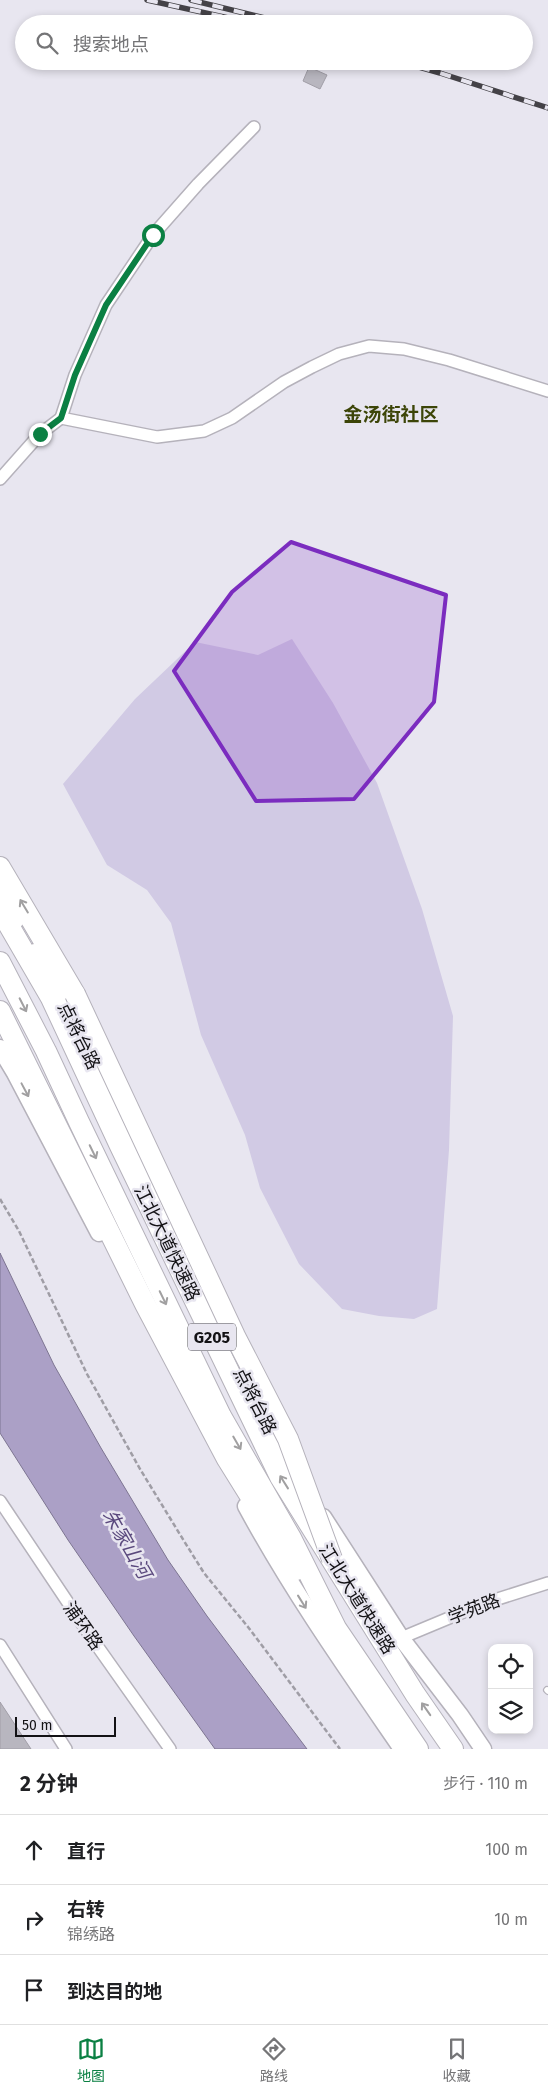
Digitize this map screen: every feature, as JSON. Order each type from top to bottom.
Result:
[{"type":"highway","points":[[0,868],[75,994],[235,1336],[288,1439],[332,1559]]},
{"type":"highway","name":"江北大道快速路","points":[[0,910],[51,998],[120,1146],[280,1477],[415,1694],[453,1749]]},
{"type":"highway","name":"江北大道快速路","points":[[0,962],[46,1051],[221,1416],[291,1538],[336,1628],[418,1749]]},
{"type":"highway","points":[[0,1011],[145,1304],[227,1459],[282,1551],[336,1628]]},
{"type":"main road","name":"点将台路","points":[[0,894],[53,980],[266,1427],[362,1580],[401,1638],[460,1715],[483,1749]]},
{"type":"main road","points":[[0,1048],[15,1072],[125,1284],[274,1556],[319,1628],[402,1749]]},
{"type":"street","points":[[0,479],[40,434],[61,418],[75,375],[112,297],[153,235],[198,184],[254,127]]},
{"type":"street","points":[[61,418],[157,437],[204,431],[232,418],[284,382],[312,367],[339,354],[369,346],[404,349],[431,355],[548,391]]},
{"type":"street","name":"浦环路","points":[[0,1501],[88,1633],[170,1749]]},
{"type":"street","name":"学苑路","points":[[401,1638],[485,1603],[548,1583]]},
{"type":"street","points":[[0,1644],[66,1749]]},
{"type":"path","points":[[0,1199],[19,1231],[87,1374],[140,1469],[184,1541],[204,1573],[340,1749]]},
{"type":"highlighted area","points":[[291,542],[446,595],[434,702],[354,799],[256,801],[174,671],[232,592]]},
{"type":"shaded area","points":[[292,639],[333,703],[377,783],[422,909],[453,1016],[449,1150],[437,1309],[414,1319],[379,1316],[342,1309],[299,1264],[260,1188],[245,1135],[201,1035],[171,923],[147,890],[107,865],[63,784],[135,699],[195,642],[258,655]]},
{"type":"water","name":"朱家山河","points":[[0,1253],[54,1365],[168,1560],[207,1616],[307,1749],[215,1749],[68,1540],[0,1433]]},
{"type":"building","points":[[308,70],[316,70],[327,75],[320,89],[303,81]]},
{"type":"building","points":[[0,1702],[31,1749],[0,1749]]},
{"type":"railway","points":[[147,0],[215,15]]},
{"type":"railway","points":[[191,0],[252,15]]},
{"type":"railway","points":[[430,70],[548,108]]},
{"type":"district","name":"金汤街社区","points":[[391,414]]},
{"type":"route","points":[[40,434],[61,418],[75,375],[106,305],[153,235]]}]
